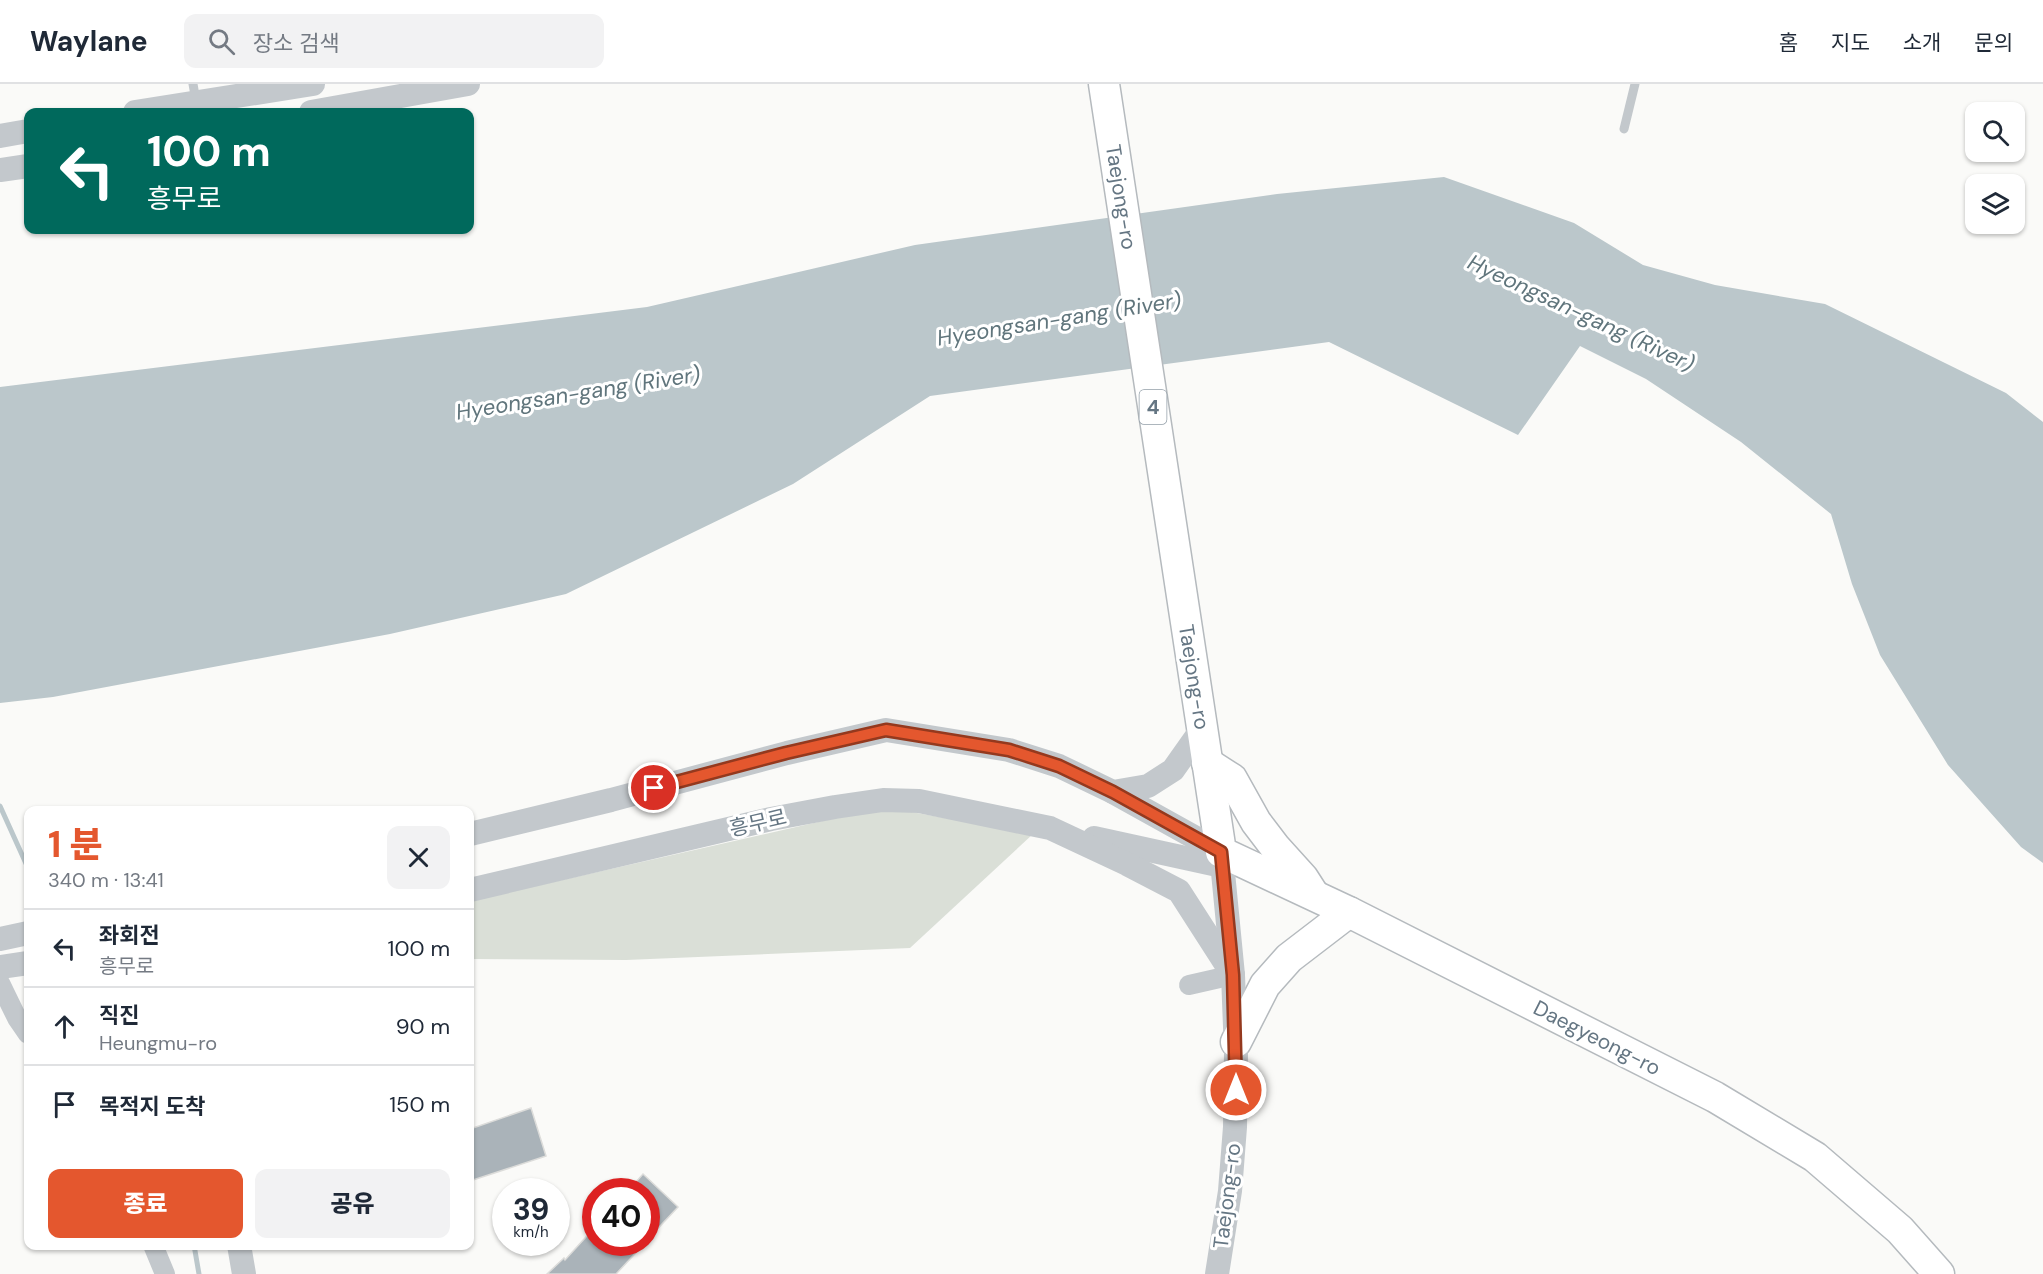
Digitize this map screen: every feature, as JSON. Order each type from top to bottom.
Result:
[{"type":"main road","name":"Taejong-ro","points":[[1104,84],[1207,763],[1225,858]]},
{"type":"main road","points":[[1207,763],[1232,779],[1256,822],[1316,897]]},
{"type":"main road","name":"Daegyeong-ro","points":[[1225,858],[1349,912],[1715,1097],[1815,1157],[1900,1230],[1939,1274]]},
{"type":"main road","points":[[1236,1042],[1265,985],[1289,958],[1349,912]]},
{"type":"street","points":[[148,108],[195,94],[313,84]]},
{"type":"street","points":[[333,108],[468,84]]},
{"type":"street","points":[[0,136],[24,132]]},
{"type":"street","points":[[0,170],[24,167]]},
{"type":"street","points":[[1113,792],[1148,786],[1173,770],[1202,729]]},
{"type":"street","points":[[474,833],[786,753],[886,730],[1009,750],[1059,766],[1113,792],[1225,858]]},
{"type":"street","name":"흥무로","points":[[474,889],[771,819],[883,800],[919,801],[1050,828],[1225,858]]},
{"type":"street","name":"흥무로","points":[[1050,828],[1179,891],[1233,975]]},
{"type":"street","name":"Taejong-ro","points":[[1217,1274],[1230,1191],[1235,1127],[1236,1042],[1225,858]]},
{"type":"street","points":[[0,939],[24,934]]},
{"type":"street","points":[[24,964],[1,972],[17,1018],[24,1028]]},
{"type":"street","points":[[1189,985],[1233,975]]},
{"type":"street","points":[[155,1250],[165,1274]]},
{"type":"street","points":[[240,1250],[244,1274]]},
{"type":"lane","points":[[1624,129],[1635,84]]},
{"type":"shaded area","points":[[884,807],[1033,834],[910,948],[626,960],[474,959],[474,900]]},
{"type":"water","name":"Hyeongsan-gang (River)","points":[[1444,177],[1574,223],[1643,265],[1715,285],[1825,304],[2006,393],[2043,422],[2043,863],[2021,847],[1948,765],[1880,655],[1852,584],[1831,514],[1741,442],[1646,379],[1580,346],[1518,435],[1329,342],[930,396],[793,484],[566,594],[390,634],[53,697],[0,703],[0,387],[647,307],[915,245],[1277,194]]},
{"type":"building","points":[[531,1108],[546,1156],[474,1180],[474,1128]]},
{"type":"building","points":[[660,1190],[678,1207],[660,1226]]},
{"type":"building","points":[[582,1241],[582,1256],[633,1256],[616,1274],[547,1274]]},
{"type":"waterway","points":[[0,806],[24,859]]},
{"type":"waterway","points":[[195,1250],[199,1274]]},
{"type":"route","points":[[654,788],[786,753],[886,730],[1009,750],[1059,766],[1113,792],[1221,852],[1233,975],[1236,1090]]}]
